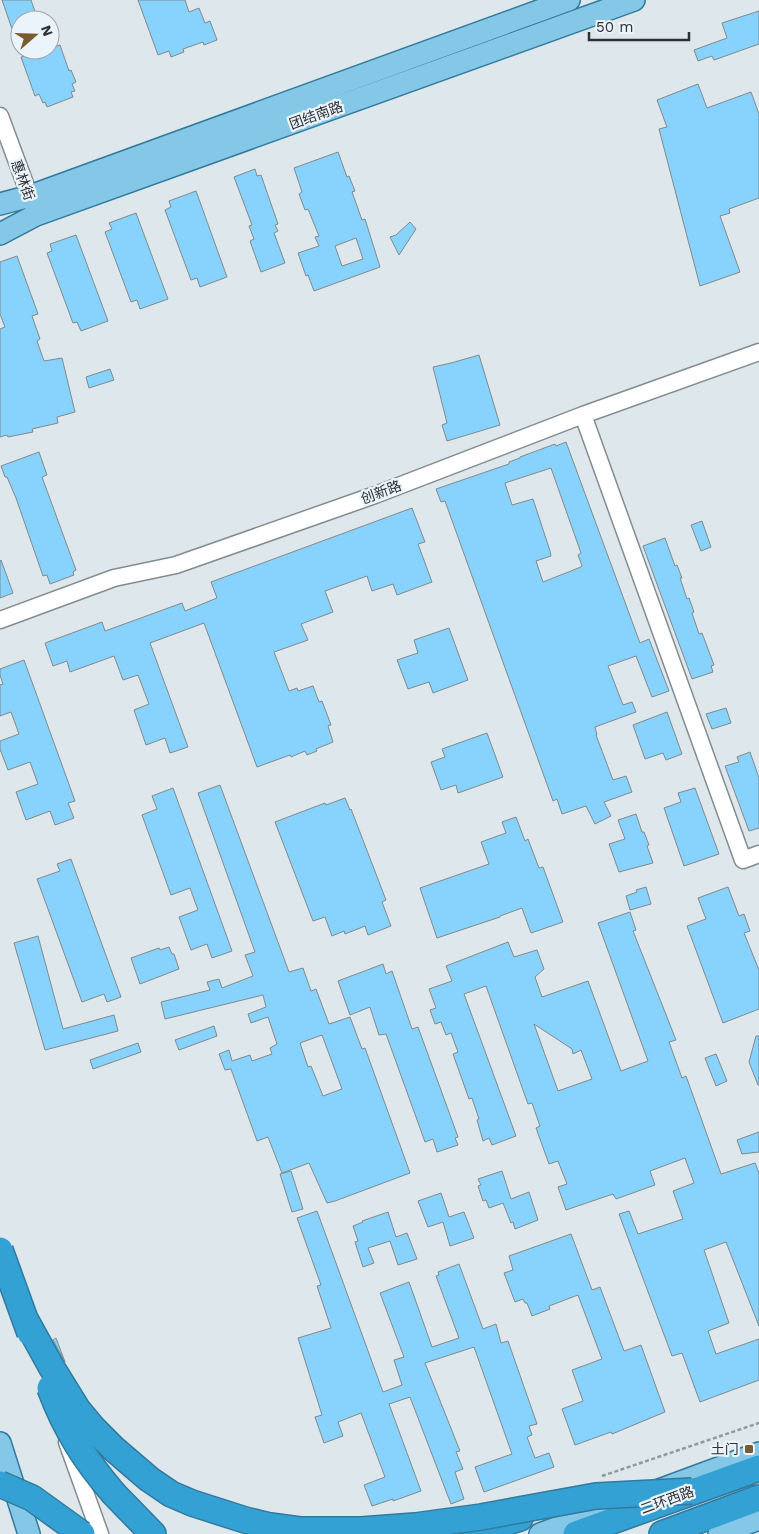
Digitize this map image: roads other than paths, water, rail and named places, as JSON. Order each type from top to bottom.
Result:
[{"type":"highway","points":[[0,1250],[53,1396],[70,1434],[94,1470],[114,1494],[154,1534]]},
{"type":"highway","points":[[25,1319],[63,1387],[93,1428],[131,1464],[171,1494],[218,1513],[270,1526],[300,1530],[361,1530],[414,1526],[481,1517],[615,1494],[661,1494],[692,1491]]},
{"type":"highway","name":"二环西路","points":[[576,1534],[759,1468]]},
{"type":"highway","points":[[0,1484],[32,1498],[82,1534]]},
{"type":"highway","points":[[472,1534],[567,1501]]},
{"type":"highway","points":[[662,1534],[759,1505]]},
{"type":"highway","points":[[693,1534],[759,1505]]},
{"type":"main road","name":"团结南路","points":[[0,234],[33,206],[569,0]]},
{"type":"main road","name":"团结南路","points":[[0,204],[33,206],[634,0]]},
{"type":"main road","points":[[0,1443],[29,1534]]},
{"type":"main road","points":[[540,1534],[759,1454]]},
{"type":"main road","points":[[719,1534],[759,1505]]},
{"type":"street","name":"惠林街","points":[[0,116],[33,206]]},
{"type":"street","name":"创新路","points":[[0,620],[114,578],[176,565],[375,495],[583,415],[759,352]]},
{"type":"street","points":[[583,415],[743,860],[759,854]]},
{"type":"street","points":[[0,1262],[100,1534]]},
{"type":"place","name":"土门","points":[[749,1449]]}]
